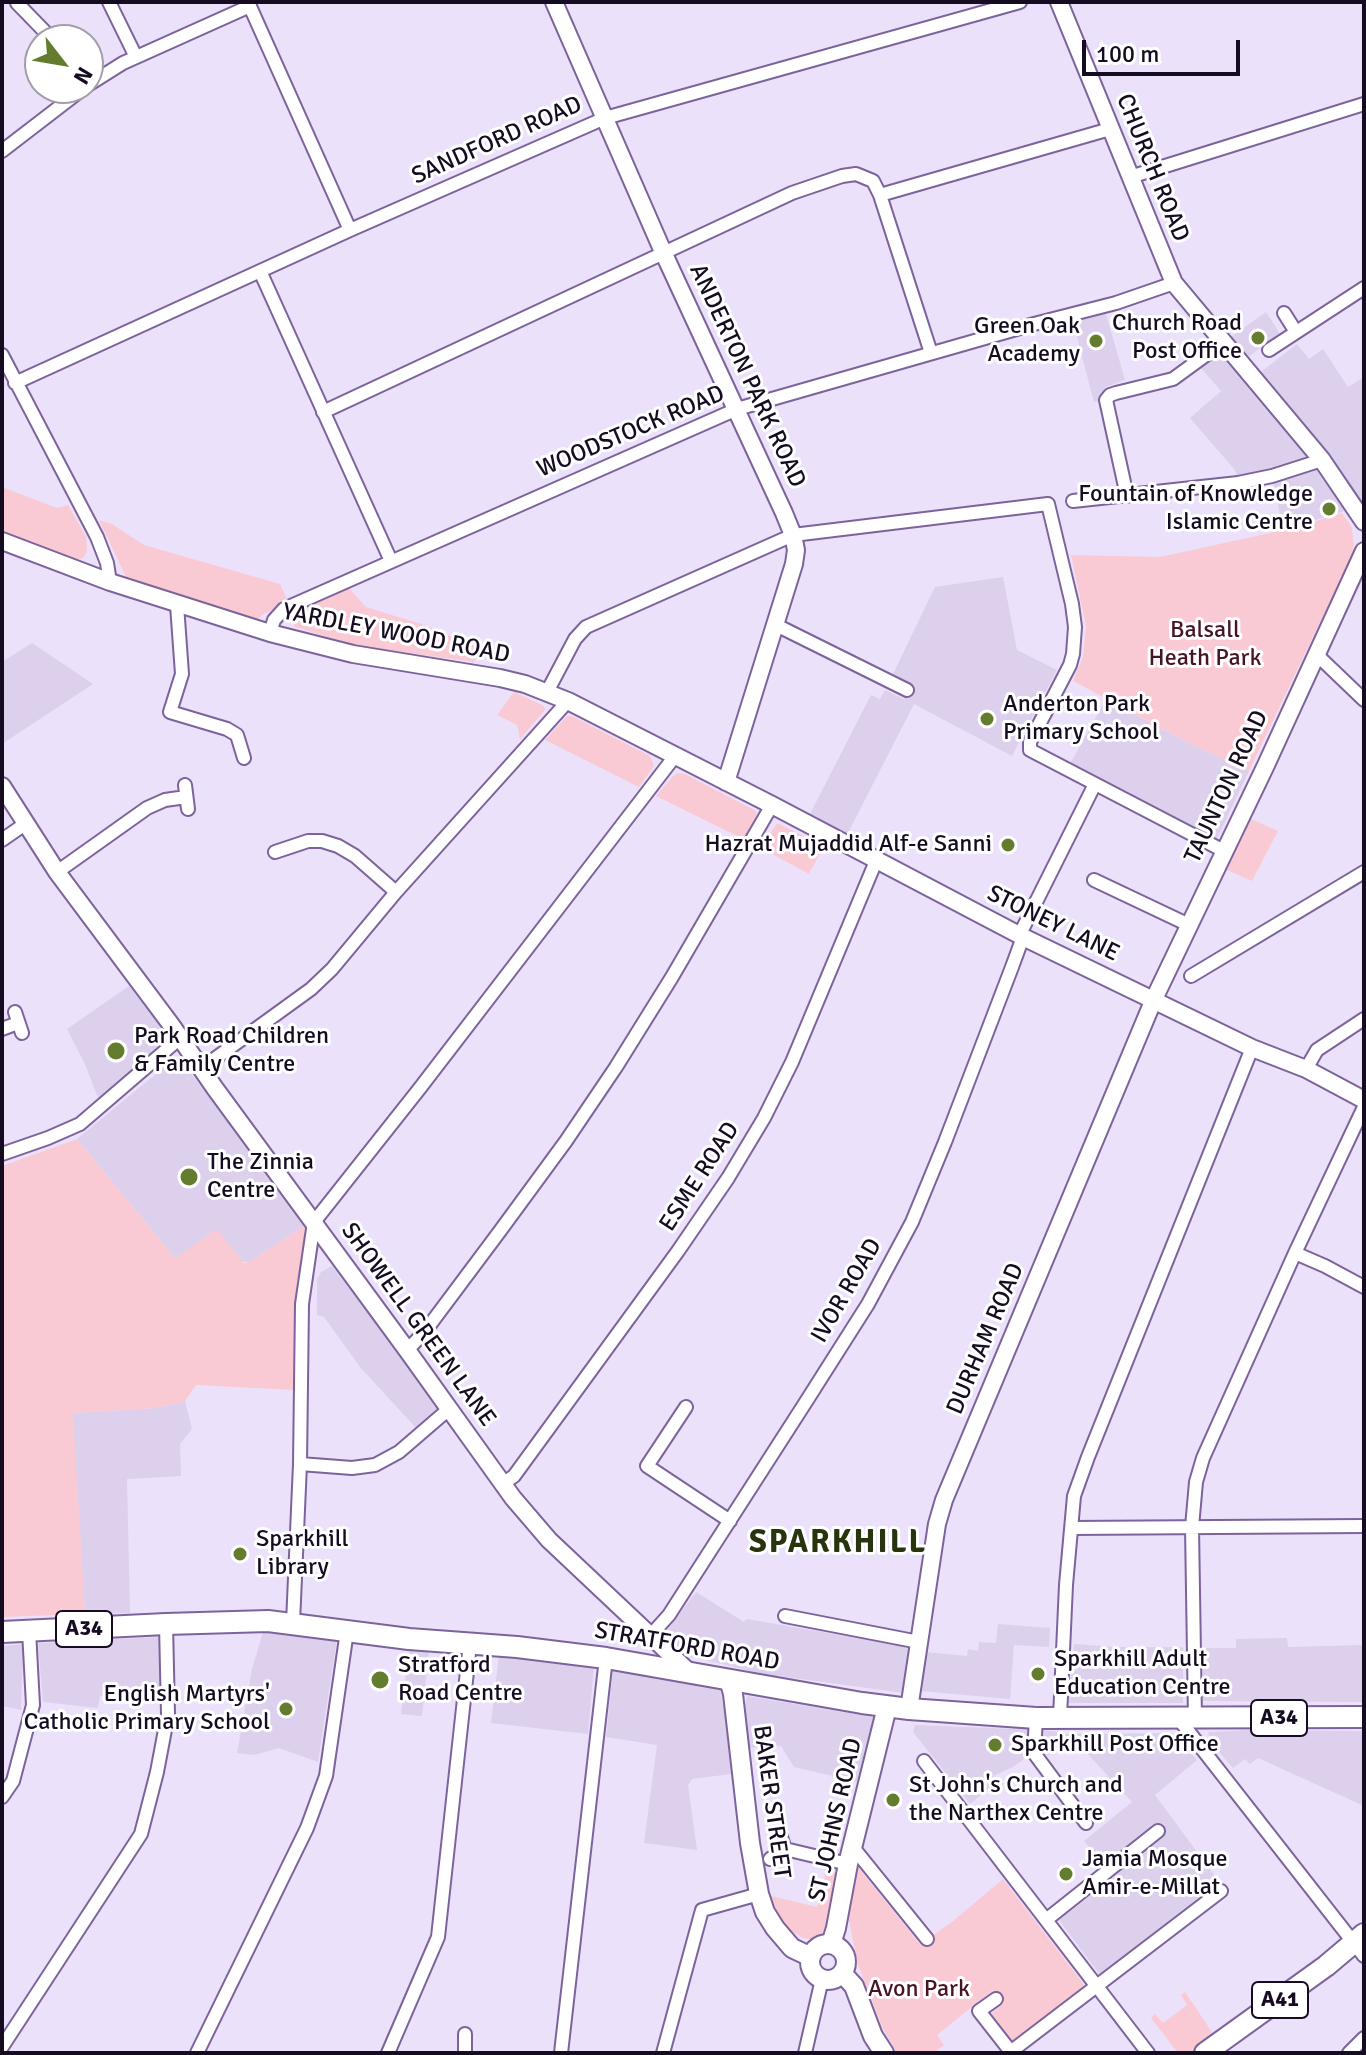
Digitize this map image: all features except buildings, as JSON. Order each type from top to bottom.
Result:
[{"type":"highway","name":"STRATFORD ROAD","points":[[2,1632],[248,1621],[293,1623],[606,1658],[909,1709],[1036,1718],[1364,1717]]},
{"type":"highway","name":"A41","points":[[1205,2053],[1361,1945]]},
{"type":"main road","name":"BAKER STREET","points":[[729,1679],[759,1894],[775,1928],[792,1948],[811,1957],[812,1968],[822,1979]]},
{"type":"main road","name":"ST JOHNS ROAD","points":[[831,1944],[887,1707]]},
{"type":"main road","points":[[811,1957],[821,1946],[831,1944],[845,1956],[842,1973],[833,1979],[822,1979]]},
{"type":"main road","points":[[842,1973],[854,1986],[873,2036],[884,2053]]},
{"type":"street","points":[[109,2],[136,57]]},
{"type":"street","name":"ANDERTON PARK ROAD","points":[[554,2],[664,254],[793,535],[796,550],[794,564],[726,782]]},
{"type":"street","name":"SANDFORD ROAD","points":[[15,383],[605,118],[1020,2]]},
{"type":"street","name":"CHURCH ROAD","points":[[1059,2],[1174,283],[1322,460],[1364,522]]},
{"type":"street","points":[[17,3],[37,24]]},
{"type":"street","points":[[104,75],[249,4],[350,230]]},
{"type":"street","points":[[2,151],[63,104]]},
{"type":"street","points":[[1130,177],[1364,104]]},
{"type":"street","points":[[880,195],[1110,129]]},
{"type":"street","points":[[323,412],[792,193],[856,174],[868,177],[877,186],[931,353]]},
{"type":"street","points":[[260,271],[391,561]]},
{"type":"street","name":"WOODSTOCK ROAD","points":[[270,633],[274,620],[284,609],[737,409],[1116,303],[1174,283]]},
{"type":"street","points":[[1269,350],[1364,288]]},
{"type":"street","points":[[1284,313],[1296,332]]},
{"type":"street","points":[[1127,496],[1106,400],[1116,393],[1173,379],[1222,340]]},
{"type":"street","points":[[2,355],[97,537],[110,582]]},
{"type":"street","points":[[1073,501],[1238,483],[1322,460]]},
{"type":"street","points":[[547,692],[575,639],[586,627],[793,535],[1048,504],[1072,604],[1075,627],[1073,654],[1029,746],[1034,754],[1224,851]]},
{"type":"street","name":"YARDLEY WOOD ROAD","points":[[2,541],[110,582],[270,633],[353,654],[500,678],[547,692],[726,782]]},
{"type":"street","name":"TAUNTON ROAD","points":[[1154,999],[1364,551]]},
{"type":"street","points":[[177,605],[182,674],[170,712],[227,729],[237,735],[244,758]]},
{"type":"street","points":[[776,625],[907,690]]},
{"type":"street","points":[[1316,654],[1364,700]]},
{"type":"street","points":[[202,1068],[311,989],[332,969],[396,892],[568,701]]},
{"type":"street","points":[[293,1623],[300,1464],[302,1304],[314,1222],[675,756]]},
{"type":"street","name":"STONEY LANE","points":[[726,782],[1023,937],[1252,1048],[1306,1069],[1364,1100]]},
{"type":"street","name":"IVOR ROAD","points":[[651,1635],[669,1615],[868,1304],[912,1222],[1023,937],[1022,930],[1095,784]]},
{"type":"street","name":"SHOWELL GREEN LANE","points":[[2,786],[57,872],[513,1498],[549,1540],[688,1671]]},
{"type":"street","points":[[57,872],[147,808],[165,800],[187,797]]},
{"type":"street","points":[[407,1350],[423,1334],[500,1231],[616,1067],[712,911],[772,805]]},
{"type":"street","points":[[2,840],[25,824]]},
{"type":"street","points":[[275,852],[308,841],[338,846],[355,856],[396,892]]},
{"type":"street","name":"ESME ROAD","points":[[504,1483],[514,1476],[678,1251],[764,1118],[792,1062],[876,861]]},
{"type":"street","points":[[1191,976],[1364,872]]},
{"type":"street","points":[[1094,880],[1189,925]]},
{"type":"street","name":"DURHAM ROAD","points":[[909,1709],[937,1524],[944,1500],[1154,999]]},
{"type":"street","points":[[1306,1069],[1317,1050],[1364,1019]]},
{"type":"street","points":[[2,1029],[18,1023]]},
{"type":"street","points":[[2,1154],[80,1124],[180,1038]]},
{"type":"street","points":[[1060,1717],[1074,1496],[1252,1048]]},
{"type":"street","points":[[1361,1945],[1186,1719],[1196,1482],[1203,1458],[1364,1107]]},
{"type":"street","points":[[309,1257],[320,1250],[333,1249]]},
{"type":"street","points":[[1295,1253],[1364,1287]]},
{"type":"street","points":[[686,1407],[647,1466],[730,1521]]},
{"type":"street","points":[[300,1464],[352,1468],[375,1465],[399,1452],[449,1409]]},
{"type":"street","points":[[1071,1528],[1364,1526]]},
{"type":"street","points":[[785,1616],[919,1642]]},
{"type":"street","points":[[2,2047],[141,1834],[168,1714],[166,1624]]},
{"type":"street","points":[[2,1797],[13,1781],[33,1705],[29,1631]]},
{"type":"street","points":[[197,2053],[307,1828],[326,1776],[347,1631]]},
{"type":"street","points":[[388,2053],[438,1937],[470,1644]]},
{"type":"street","points":[[561,2053],[606,1658]]},
{"type":"street","points":[[1036,1718],[1034,1753],[1086,1823]]},
{"type":"street","points":[[924,1761],[1148,2053]]},
{"type":"street","points":[[1046,1920],[1158,1831]]},
{"type":"street","points":[[780,1834],[785,1849]]},
{"type":"street","points":[[770,1859],[785,1849],[850,1855],[927,1939]]},
{"type":"street","points":[[996,1999],[979,2011],[1010,2052],[1221,1891]]},
{"type":"street","points":[[663,2053],[702,1910],[759,1894]]},
{"type":"street","points":[[805,2053],[822,1979]]},
{"type":"street","points":[[465,2034],[465,2053]]},
{"type":"street","points":[[1349,2053],[1364,2038]]},
{"type":"shaded area","points":[[1266,312],[1280,334],[1248,357],[1231,337]]},
{"type":"shaded area","name":"Green Oak Academy","points":[[1106,314],[1125,380],[1105,387],[1098,401],[1094,402],[1073,322]]},
{"type":"shaded area","points":[[1297,344],[1309,359],[1323,349],[1348,387],[1364,379],[1364,507],[1261,372]]},
{"type":"shaded area","points":[[1221,349],[1279,415],[1345,511],[1283,530],[1274,484],[1242,487],[1234,469],[1190,418],[1221,391],[1200,367]]},
{"type":"shaded area","name":"Anderton Park Primary School","points":[[1003,577],[1017,650],[1057,670],[1012,756],[914,704],[848,833],[810,814],[871,695],[880,699],[885,690],[904,699],[911,686],[892,676],[935,587]]},
{"type":"shaded area","points":[[32,643],[93,684],[2,744],[2,662]]},
{"type":"shaded area","points":[[1106,699],[1249,771],[1217,839],[1070,764]]},
{"type":"shaded area","name":"Park Road Children & Family Centre","points":[[129,986],[169,1038],[98,1098],[67,1029]]},
{"type":"shaded area","name":"The Zinnia Centre","points":[[174,1059],[180,1059],[305,1225],[249,1262],[175,1258],[77,1139]]},
{"type":"shaded area","points":[[332,1266],[442,1410],[417,1429],[360,1367],[324,1317],[317,1315],[317,1280],[321,1272]]},
{"type":"shaded area","points":[[185,1401],[192,1429],[180,1444],[181,1476],[127,1479],[130,1613],[85,1614],[72,1413],[156,1408]]},
{"type":"shaded area","points":[[696,1592],[744,1622],[747,1619],[909,1647],[904,1693],[764,1674],[683,1655],[669,1641],[666,1632]]},
{"type":"shaded area","points":[[998,1624],[1050,1628],[1049,1647],[1014,1645],[1010,1699],[919,1691],[926,1652],[967,1656],[968,1649],[978,1651],[979,1642],[996,1643]]},
{"type":"shaded area","name":"English Martyrs' Catholic Primary School","points":[[263,1632],[337,1639],[318,1762],[279,1748],[254,1755],[237,1753],[252,1669]]},
{"type":"shaded area","points":[[160,1637],[160,1694],[145,1697],[100,1696],[98,1708],[43,1702],[38,1643]]},
{"type":"shaded area","points":[[1287,1638],[1288,1647],[1364,1645],[1364,1702],[1203,1701],[1203,1648],[1236,1648],[1236,1639]]},
{"type":"shaded area","points":[[23,1644],[21,1710],[2,1706],[2,1646]]},
{"type":"shaded area","points":[[1074,1644],[1183,1647],[1183,1703],[1068,1703]]},
{"type":"shaded area","points":[[409,1649],[429,1651],[422,1716],[401,1714]]},
{"type":"shaded area","points":[[499,1654],[594,1666],[588,1734],[491,1723]]},
{"type":"shaded area","points":[[613,1670],[661,1676],[720,1690],[731,1774],[692,1779],[688,1785],[697,1850],[644,1843],[657,1745],[606,1737]]},
{"type":"shaded area","points":[[747,1696],[878,1718],[862,1783],[794,1767],[781,1746],[748,1748],[743,1717]]},
{"type":"shaded area","points":[[915,1725],[1041,1730],[1060,1734],[1173,1733],[1197,1760],[1155,1795],[1220,1883],[1100,1975],[1059,1920],[1115,1877],[1084,1841],[1132,1802],[1074,1739],[1048,1756],[1040,1748],[1013,1767],[993,1776],[997,1782],[970,1804],[913,1732]]},
{"type":"shaded area","points":[[1364,1731],[1364,1806],[1258,1758],[1250,1764],[1245,1759],[1233,1768],[1211,1743],[1208,1732]]},
{"type":"green space","points":[[2,487],[57,508],[68,505],[86,536],[87,552],[82,559],[68,559],[2,534]]},
{"type":"green space","name":"Balsall Heath Park","points":[[1342,513],[1352,528],[1354,551],[1249,771],[1187,742],[1073,681],[1083,657],[1086,626],[1071,555],[1160,557],[1293,528]]},
{"type":"green space","points":[[99,520],[112,524],[144,545],[280,584],[288,602],[262,615],[256,622],[126,577]]},
{"type":"green space","points":[[349,588],[366,607],[421,624],[480,648],[474,662],[358,646],[295,627],[296,615]]},
{"type":"green space","points":[[514,692],[544,706],[545,710],[520,739],[517,725],[497,715]]},
{"type":"green space","points":[[567,716],[650,756],[654,766],[639,787],[545,740]]},
{"type":"green space","points":[[678,773],[756,811],[743,839],[656,796]]},
{"type":"green space","points":[[1251,819],[1278,831],[1252,881],[1227,870]]},
{"type":"green space","points":[[777,823],[824,846],[809,874],[761,848]]},
{"type":"green space","points":[[77,1139],[175,1258],[217,1229],[244,1263],[249,1262],[305,1225],[294,1390],[196,1385],[185,1401],[156,1408],[73,1413],[85,1614],[2,1617],[2,1166]]},
{"type":"green space","name":"Avon Park","points":[[857,1866],[920,1944],[952,1922],[1003,1879],[1085,1986],[1012,2042],[990,2015],[1004,2003],[993,1990],[937,2035],[944,2045],[934,2053],[897,2053],[883,2029],[858,1965],[847,1911]]},
{"type":"green space","points":[[827,1867],[835,1873],[836,1887],[827,1926],[812,1939],[803,1938],[782,1922],[771,1896],[817,1907]]},
{"type":"green space","points":[[1185,1992],[1214,2035],[1188,2053],[1178,2053],[1151,2018],[1155,2014],[1163,2023],[1187,2005],[1181,1995]]},
{"type":"place","name":"Church Road Post Office","points":[[1258,338]]},
{"type":"place","name":"Green Oak Academy","points":[[1096,341]]},
{"type":"place","name":"Fountain of Knowledge Islamic Centre","points":[[1329,509]]},
{"type":"place","name":"Anderton Park Primary School","points":[[987,719]]},
{"type":"place","name":"Hazrat Mujaddid Alf-e Sanni","points":[[1008,845]]},
{"type":"place","name":"Park Road Children & Family Centre","points":[[116,1051]]},
{"type":"place","name":"The Zinnia Centre","points":[[189,1177]]},
{"type":"place","name":"Sparkhill Library","points":[[240,1554]]},
{"type":"place","name":"Sparkhill Adult Education Centre","points":[[1038,1674]]},
{"type":"place","name":"Stratford Road Centre","points":[[380,1680]]},
{"type":"place","name":"English Martyrs' Catholic Primary School","points":[[286,1709]]},
{"type":"place","name":"Sparkhill Post Office","points":[[995,1745]]},
{"type":"place","name":"St John's Church and the Narthex Centre","points":[[893,1800]]},
{"type":"place","name":"Jamia Mosque Amir-e-Millat","points":[[1066,1874]]},
{"type":"district","name":"SPARKHILL","points":[[838,1544]]}]
